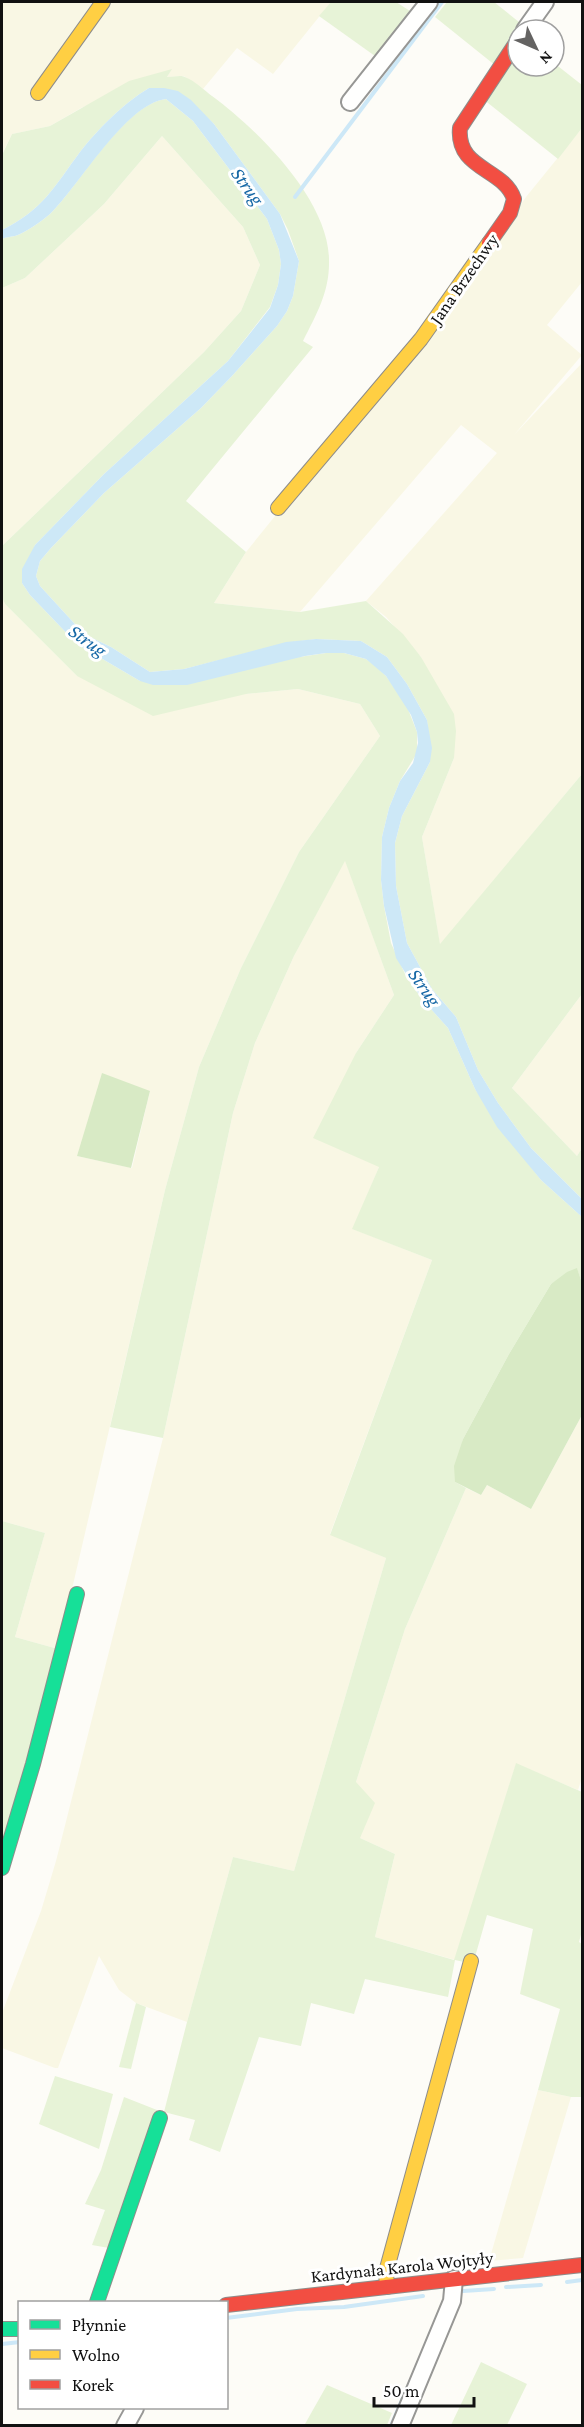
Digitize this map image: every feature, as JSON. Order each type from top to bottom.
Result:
[{"type":"street","points":[[38,93],[103,2]]},
{"type":"street","points":[[350,102],[429,2]]},
{"type":"street","points":[[534,18],[545,2]]},
{"type":"street","name":"Jana Brzechwy","points":[[278,508],[421,339],[510,213],[514,199],[512,193],[469,157],[459,144],[458,136],[460,128],[506,58]]},
{"type":"street","points":[[2,1868],[33,1764],[77,1594]]},
{"type":"street","points":[[387,2287],[386,2272],[471,1961]]},
{"type":"street","points":[[97,2301],[160,2118]]},
{"type":"street","name":"Kardynała Karola Wojtyły","points":[[228,2305],[582,2265]]},
{"type":"street","points":[[400,2426],[452,2301],[454,2279]]},
{"type":"street","points":[[2,2329],[18,2329]]},
{"type":"street","points":[[125,2426],[134,2409]]},
{"type":"shaded area","points":[[2,2],[331,2],[273,74],[237,48],[203,89],[184,76],[167,77],[171,70],[81,108],[50,126],[12,134],[2,154]]},
{"type":"shaded area","points":[[582,128],[582,282],[547,325],[582,355],[514,435],[582,363],[582,774],[440,945],[422,837],[454,758],[421,657],[386,617],[366,601],[497,453],[461,425],[300,612],[214,603],[246,552],[478,265],[526,197]]},
{"type":"shaded area","points":[[162,136],[243,227],[260,265],[241,311],[204,352],[2,546],[2,288],[25,278],[104,204]]},
{"type":"shaded area","points":[[2,597],[5,604],[77,676],[246,694],[298,689],[360,704],[380,736],[299,852],[241,968],[199,1067],[165,1190],[58,1649],[15,1637],[45,1533],[2,1521]],"holes":[[[150,1091],[132,1168],[77,1156]]]},
{"type":"shaded area","points":[[345,860],[394,995],[356,1053],[379,1167],[353,1229],[432,1260],[330,1534],[386,1558],[294,1871],[233,1857],[187,2022],[136,2003],[119,1990],[99,1956],[58,2068],[55,2068],[2,2048],[2,2013],[41,1911],[56,1861],[163,1438],[233,1113],[255,1043],[294,956]]},
{"type":"shaded area","points":[[582,994],[582,1148],[577,1156],[512,1088]]},
{"type":"shaded area","points":[[582,1415],[582,1778],[578,1790],[516,1764],[455,1960],[375,1937],[395,1854],[360,1838],[356,1782],[405,1629],[466,1488],[481,1495],[487,1485],[531,1509]]},
{"type":"shaded area","points":[[538,2090],[571,2097],[523,2258],[489,2261]]},
{"type":"green space","points":[[331,2],[396,2],[424,20],[389,66],[319,16]]},
{"type":"green space","points":[[447,2],[494,2],[514,18],[506,18],[506,52],[496,66],[435,17]]},
{"type":"green space","points":[[506,65],[506,78],[566,78],[566,72],[582,85],[582,128],[558,159],[483,99]]},
{"type":"green space","points":[[172,69],[167,77],[183,76],[199,86],[249,127],[287,167],[317,213],[326,236],[329,259],[325,292],[303,341],[313,347],[186,501],[246,552],[214,603],[300,612],[366,601],[403,634],[421,657],[454,714],[456,731],[454,758],[422,837],[440,944],[582,774],[582,994],[512,1088],[577,1156],[582,1148],[582,1199],[531,1148],[498,1103],[478,1070],[456,1017],[432,989],[407,943],[396,886],[395,843],[402,816],[430,762],[427,720],[407,684],[387,657],[361,641],[316,639],[286,643],[184,669],[150,672],[111,647],[84,634],[40,586],[36,576],[40,561],[104,493],[201,408],[232,376],[277,326],[293,296],[299,261],[280,214],[214,124],[202,113],[149,88],[130,101],[87,143],[38,206],[2,230],[2,155],[12,134],[50,126],[129,81]]},
{"type":"green space","points":[[166,99],[193,121],[267,219],[279,250],[281,264],[278,285],[270,307],[228,361],[104,474],[35,545],[22,583],[30,595],[77,644],[140,681],[326,653],[344,653],[366,659],[386,676],[406,704],[417,732],[417,753],[400,781],[389,808],[382,837],[381,880],[391,943],[405,974],[421,998],[448,1028],[475,1089],[541,1180],[582,1217],[582,1283],[577,1269],[551,1284],[509,1354],[463,1439],[455,1482],[466,1488],[405,1629],[356,1782],[375,1803],[360,1838],[395,1854],[375,1937],[454,1960],[516,1763],[582,1792],[582,1931],[579,1942],[582,1944],[582,2097],[538,2090],[560,2009],[520,1994],[533,1929],[487,1915],[473,1964],[455,1960],[448,1997],[365,1979],[354,2014],[311,2003],[301,2046],[259,2037],[220,2152],[189,2140],[195,2120],[164,2112],[233,1857],[294,1871],[386,1558],[330,1535],[432,1260],[352,1229],[379,1167],[313,1138],[356,1053],[394,995],[345,861],[294,956],[255,1043],[233,1113],[163,1438],[110,1427],[165,1190],[199,1067],[241,968],[299,852],[380,736],[360,704],[298,689],[246,694],[153,716],[77,676],[5,604],[2,597],[2,546],[204,352],[241,311],[260,265],[243,227],[162,136],[104,204],[25,278],[2,288],[2,239],[24,232],[50,214],[134,115],[150,104]]},
{"type":"green space","points":[[102,1073],[150,1091],[131,1168],[77,1156]]},
{"type":"green space","points":[[577,1268],[582,1283],[582,1415],[531,1509],[487,1485],[481,1495],[455,1482],[454,1466],[463,1439],[509,1354],[551,1284],[567,1272]]},
{"type":"green space","points":[[2,1521],[45,1533],[15,1637],[58,1649],[2,1854]]},
{"type":"green space","points":[[136,2003],[146,2007],[131,2069],[119,2067]]},
{"type":"green space","points":[[55,2076],[113,2094],[99,2149],[39,2124]]},
{"type":"green space","points":[[124,2097],[157,2110],[109,2248],[92,2245],[105,2210],[85,2204],[101,2170]]},
{"type":"green space","points":[[481,2362],[527,2384],[507,2425],[451,2425]]},
{"type":"green space","points":[[327,2385],[392,2413],[387,2425],[305,2424]]},
{"type":"water","name":"Strug","points":[[149,88],[178,91],[191,100],[214,124],[280,214],[299,261],[293,296],[277,326],[232,376],[201,408],[104,493],[40,561],[36,576],[40,586],[84,634],[111,647],[150,672],[184,669],[286,642],[316,639],[361,641],[387,657],[407,684],[427,720],[432,748],[430,762],[402,816],[395,843],[396,886],[407,943],[432,989],[456,1017],[478,1070],[498,1103],[531,1148],[582,1199],[582,1217],[541,1180],[497,1127],[475,1089],[448,1028],[421,998],[396,958],[384,906],[381,880],[382,837],[389,808],[400,781],[413,763],[418,743],[411,715],[386,676],[366,659],[344,653],[326,653],[187,685],[153,685],[140,681],[77,644],[30,595],[22,583],[22,569],[35,545],[104,474],[228,361],[270,308],[278,285],[281,264],[279,250],[267,219],[193,121],[166,99],[150,104],[119,130],[50,214],[24,232],[2,239],[2,230],[28,214],[47,197],[87,143],[103,126],[130,101]]},
{"type":"waterway","points":[[295,197],[442,2]]},
{"type":"waterway","points":[[567,2282],[582,2280]]},
{"type":"waterway","points":[[506,2287],[541,2285]]},
{"type":"waterway","points":[[463,2291],[494,2289]]},
{"type":"waterway","points":[[228,2318],[297,2309],[344,2307],[423,2296]]},
{"type":"waterway","points":[[2,2344],[18,2342]]},
{"type":"waterway","points":[[391,2426],[407,2388]]},
{"type":"traffic: fast","points":[[2,1868],[33,1764],[77,1594]]},
{"type":"traffic: fast","points":[[97,2301],[160,2118]]},
{"type":"traffic: fast","points":[[2,2329],[18,2329]]},
{"type":"traffic: slow","points":[[38,93],[103,2]]},
{"type":"traffic: slow","points":[[278,508],[421,339],[489,243]]},
{"type":"traffic: slow","points":[[387,2287],[386,2272],[471,1961]]},
{"type":"traffic: jam","points":[[489,243],[510,213],[514,199],[509,189],[501,181],[473,161],[465,152],[461,142],[460,128],[506,58]]},
{"type":"traffic: jam","points":[[228,2305],[582,2265]]}]
